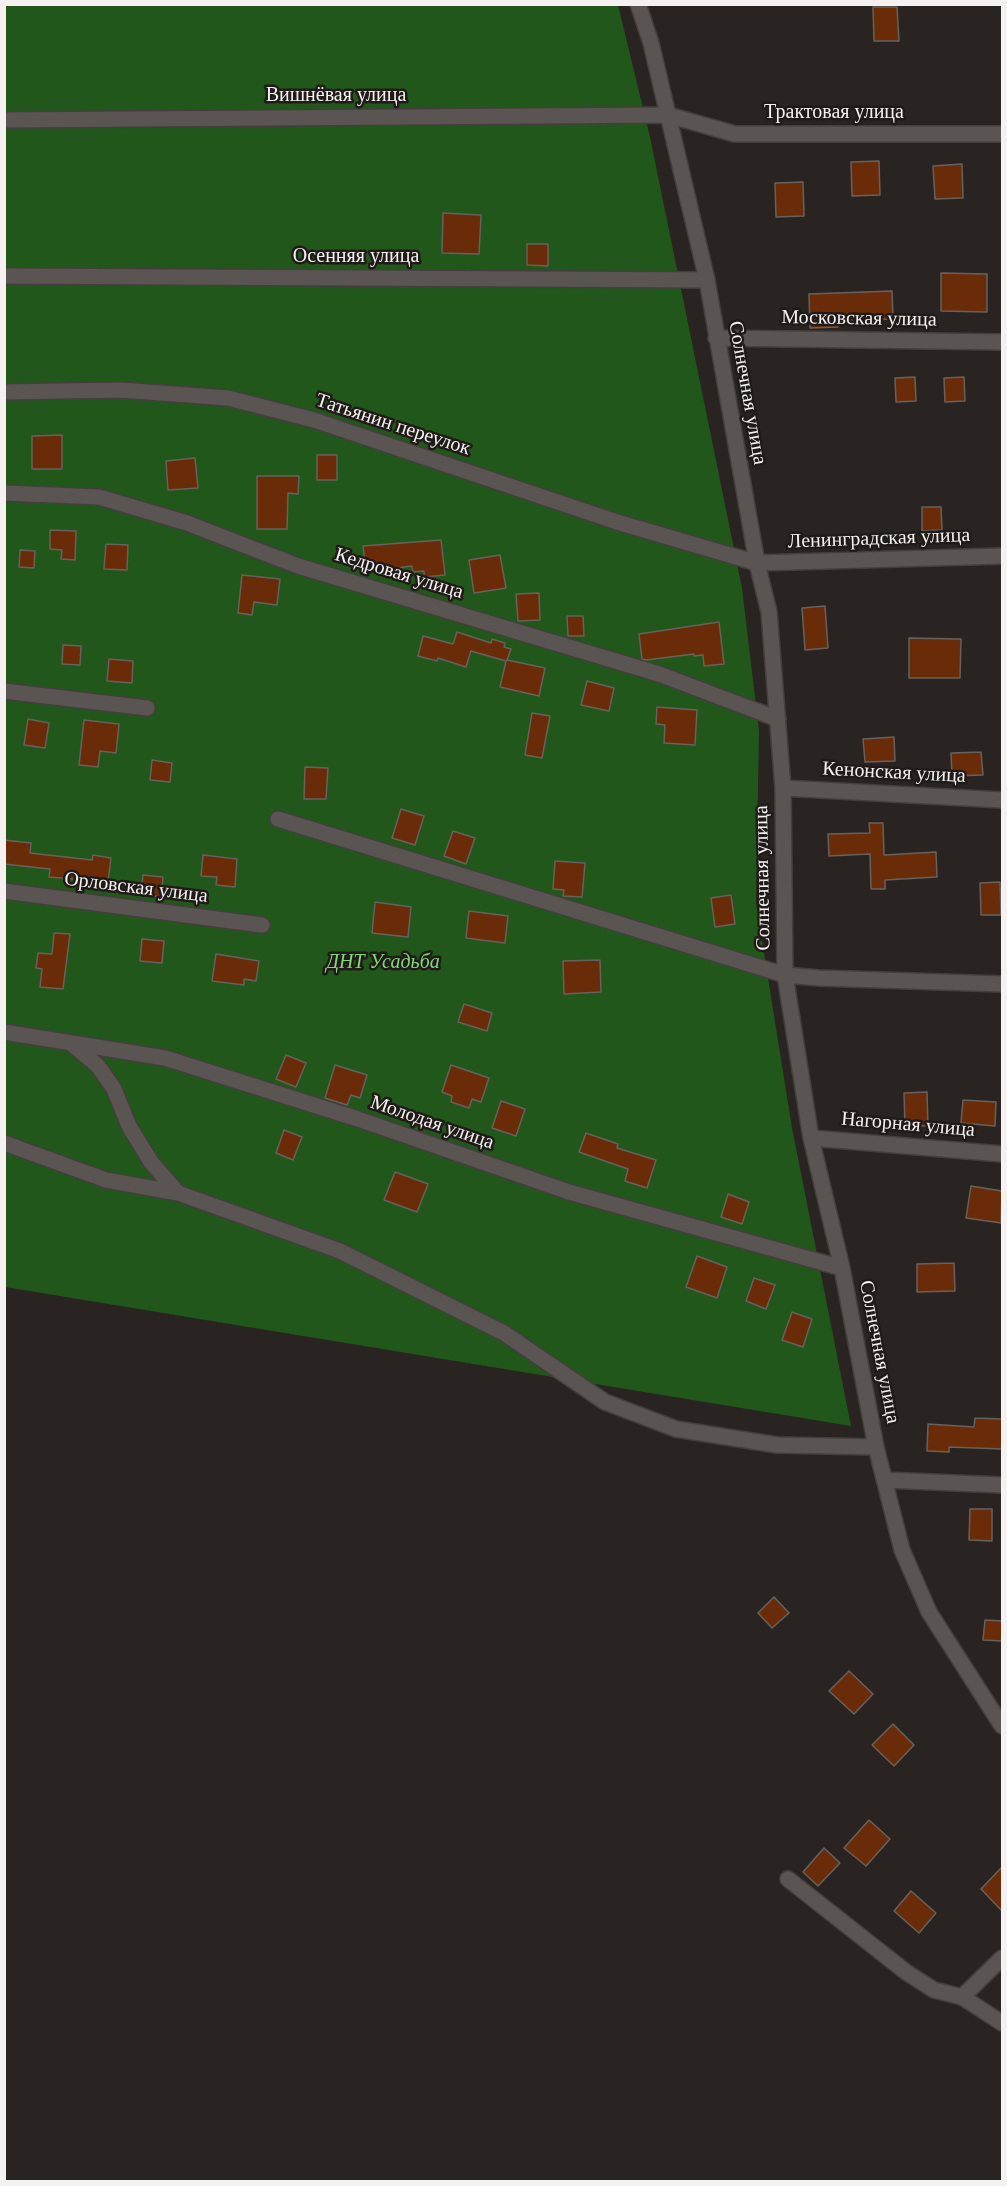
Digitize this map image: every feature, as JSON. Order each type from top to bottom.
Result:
[{"type":"street","name":"Солнечная улица","points":[[638,4],[651,44],[707,280],[757,563],[769,612],[783,788],[785,975],[811,1138],[842,1268],[876,1448],[902,1550],[929,1612],[1002,1726]]},
{"type":"street","name":"Вишнёвая улица","points":[[4,120],[668,115]]},
{"type":"street","name":"Трактовая улица","points":[[668,115],[735,134],[1002,134]]},
{"type":"street","name":"Осенняя улица","points":[[4,276],[707,280]]},
{"type":"street","name":"Московская улица","points":[[716,338],[1002,342]]},
{"type":"street","name":"Татьянин переулок","points":[[4,392],[121,390],[228,398],[314,420],[617,522],[757,563]]},
{"type":"street","name":"Кедровая улица","points":[[4,493],[99,497],[187,523],[298,566],[659,674],[778,719]]},
{"type":"street","name":"Ленинградская улица","points":[[757,563],[1002,556]]},
{"type":"street","points":[[4,691],[147,708]]},
{"type":"street","name":"Кенонская улица","points":[[783,788],[1002,800]]},
{"type":"street","points":[[279,819],[785,975],[1002,984]]},
{"type":"street","name":"Орловская улица","points":[[4,891],[262,925]]},
{"type":"street","name":"Молодая улица","points":[[4,1032],[165,1059],[358,1119],[569,1192],[842,1268]]},
{"type":"street","points":[[72,1044],[98,1066],[114,1089],[129,1126],[151,1162],[178,1193]]},
{"type":"street","name":"Нагорная улица","points":[[811,1138],[1002,1154]]},
{"type":"street","points":[[4,1143],[106,1180],[178,1193],[340,1251],[504,1333],[605,1402],[676,1429],[777,1445],[876,1448]]},
{"type":"street","points":[[885,1480],[1002,1485]]},
{"type":"street","points":[[788,1879],[906,1972],[934,1990],[962,1997],[1002,2023]]},
{"type":"street","points":[[962,1997],[1002,1958]]},
{"type":"green space","name":"ДНТ Усадьба","points":[[4,5],[618,5],[650,137],[742,588],[759,731],[756,903],[792,1128],[851,1426],[5,1287]]},
{"type":"building","points":[[873,7],[897,7],[899,41],[874,41]]},
{"type":"building","points":[[879,161],[880,195],[852,196],[851,162]]},
{"type":"building","points":[[962,164],[963,198],[935,199],[933,166]]},
{"type":"building","points":[[803,182],[804,216],[776,217],[775,183]]},
{"type":"building","points":[[443,213],[481,215],[479,254],[442,253]]},
{"type":"building","points":[[527,244],[548,244],[548,266],[527,265]]},
{"type":"building","points":[[941,273],[987,274],[987,312],[941,311]]},
{"type":"building","points":[[892,291],[893,319],[838,320],[838,327],[810,328],[809,294]]},
{"type":"building","points":[[915,377],[916,401],[896,402],[895,378]]},
{"type":"building","points":[[964,377],[965,401],[945,402],[944,378]]},
{"type":"building","points":[[62,435],[62,469],[32,469],[32,436]]},
{"type":"building","points":[[317,455],[337,455],[337,480],[317,480]]},
{"type":"building","points":[[195,458],[198,488],[168,490],[166,461]]},
{"type":"building","points":[[257,476],[299,476],[298,494],[288,493],[287,529],[257,529]]},
{"type":"building","points":[[922,507],[941,507],[942,530],[922,531]]},
{"type":"building","points":[[50,530],[76,531],[75,560],[61,559],[62,550],[50,549]]},
{"type":"building","points":[[441,540],[445,575],[424,577],[424,571],[413,572],[412,566],[366,572],[363,546]]},
{"type":"building","points":[[106,544],[128,545],[127,570],[104,569]]},
{"type":"building","points":[[20,550],[35,551],[34,568],[19,567]]},
{"type":"building","points":[[500,555],[506,588],[474,593],[469,560]]},
{"type":"building","points":[[242,575],[280,579],[277,605],[254,602],[252,615],[238,613]]},
{"type":"building","points":[[539,593],[540,620],[518,621],[516,594]]},
{"type":"building","points":[[825,606],[828,648],[805,650],[802,608]]},
{"type":"building","points":[[567,616],[583,616],[584,636],[568,636]]},
{"type":"building","points":[[719,622],[724,664],[704,666],[703,655],[694,656],[694,654],[642,659],[639,634]]},
{"type":"building","points":[[457,632],[491,643],[492,639],[505,643],[504,647],[511,649],[507,660],[545,668],[539,696],[500,687],[506,661],[471,651],[466,667],[438,658],[437,661],[418,656],[423,636],[453,644]]},
{"type":"building","points":[[909,638],[961,639],[960,678],[909,678]]},
{"type":"building","points":[[63,645],[81,646],[80,665],[62,664]]},
{"type":"building","points":[[109,659],[133,661],[132,683],[107,681]]},
{"type":"building","points":[[587,681],[614,688],[609,711],[581,705]]},
{"type":"building","points":[[657,707],[697,710],[695,745],[664,743],[665,725],[656,724]]},
{"type":"building","points":[[532,713],[550,716],[542,758],[525,755]]},
{"type":"building","points":[[28,719],[49,723],[45,748],[24,745]]},
{"type":"building","points":[[84,720],[119,724],[116,753],[100,751],[98,767],[79,765]]},
{"type":"building","points":[[894,737],[895,761],[865,762],[863,739]]},
{"type":"building","points":[[981,752],[983,775],[952,776],[951,753]]},
{"type":"building","points":[[152,760],[172,763],[170,782],[150,780]]},
{"type":"building","points":[[305,767],[328,768],[326,799],[304,799]]},
{"type":"building","points":[[401,809],[424,816],[415,845],[392,838]]},
{"type":"building","points":[[869,823],[883,823],[884,855],[936,852],[937,877],[885,880],[885,889],[871,889],[870,854],[829,856],[828,834],[870,833]]},
{"type":"building","points":[[453,831],[475,838],[466,864],[444,856]]},
{"type":"building","points":[[4,840],[31,843],[30,853],[92,860],[93,855],[111,858],[108,882],[49,877],[50,869],[4,864]]},
{"type":"building","points":[[203,855],[237,859],[235,887],[216,885],[217,877],[201,876]]},
{"type":"building","points":[[555,861],[585,863],[582,897],[563,896],[564,890],[553,889]]},
{"type":"building","points":[[143,875],[163,877],[161,897],[141,894]]},
{"type":"building","points":[[1000,882],[1001,915],[981,915],[980,883]]},
{"type":"building","points":[[731,895],[735,924],[715,927],[711,898]]},
{"type":"building","points":[[375,902],[411,907],[408,937],[372,933]]},
{"type":"building","points":[[469,911],[508,916],[505,943],[466,938]]},
{"type":"building","points":[[54,933],[70,934],[63,989],[40,987],[42,969],[36,968],[38,953],[52,954]]},
{"type":"building","points":[[142,939],[164,941],[162,963],[140,961]]},
{"type":"building","points":[[216,954],[259,961],[256,981],[244,979],[244,985],[212,981]]},
{"type":"building","points":[[600,960],[601,992],[564,994],[563,961]]},
{"type":"building","points":[[464,1004],[492,1013],[487,1031],[458,1022]]},
{"type":"building","points":[[286,1055],[306,1063],[296,1087],[276,1079]]},
{"type":"building","points":[[335,1065],[367,1075],[360,1098],[351,1095],[347,1105],[325,1098]]},
{"type":"building","points":[[451,1065],[489,1078],[481,1102],[472,1099],[469,1108],[451,1102],[452,1096],[442,1092]]},
{"type":"building","points":[[927,1092],[928,1126],[905,1126],[904,1093]]},
{"type":"building","points":[[963,1100],[996,1102],[995,1126],[961,1123]]},
{"type":"building","points":[[501,1101],[525,1109],[516,1136],[492,1128]]},
{"type":"building","points":[[284,1130],[302,1137],[293,1160],[276,1153]]},
{"type":"building","points":[[586,1133],[618,1144],[617,1148],[656,1160],[647,1188],[625,1181],[628,1169],[579,1152]]},
{"type":"building","points":[[395,1172],[428,1184],[417,1212],[384,1200]]},
{"type":"building","points":[[971,1186],[1002,1191],[1001,1223],[966,1218]]},
{"type":"building","points":[[728,1194],[749,1202],[742,1224],[721,1217]]},
{"type":"building","points":[[697,1256],[727,1267],[717,1298],[686,1287]]},
{"type":"building","points":[[954,1263],[955,1291],[917,1292],[917,1264]]},
{"type":"building","points":[[754,1278],[775,1285],[766,1309],[746,1301]]},
{"type":"building","points":[[792,1312],[812,1319],[803,1347],[782,1340]]},
{"type":"building","points":[[975,1418],[1002,1419],[1002,1449],[949,1447],[949,1452],[927,1451],[928,1424],[974,1427]]},
{"type":"building","points":[[970,1509],[992,1509],[992,1541],[969,1540]]},
{"type":"building","points":[[774,1597],[789,1613],[772,1628],[758,1613]]},
{"type":"building","points":[[985,1620],[1002,1621],[1002,1641],[983,1640]]},
{"type":"building","points":[[849,1671],[873,1694],[854,1714],[829,1691]]},
{"type":"building","points":[[893,1724],[914,1745],[894,1766],[872,1745]]},
{"type":"building","points":[[869,1820],[890,1839],[866,1866],[844,1848]]},
{"type":"building","points":[[824,1848],[840,1863],[818,1886],[803,1872]]},
{"type":"building","points":[[1002,1867],[1002,1911],[981,1889]]},
{"type":"building","points":[[911,1891],[936,1913],[919,1933],[894,1911]]}]
